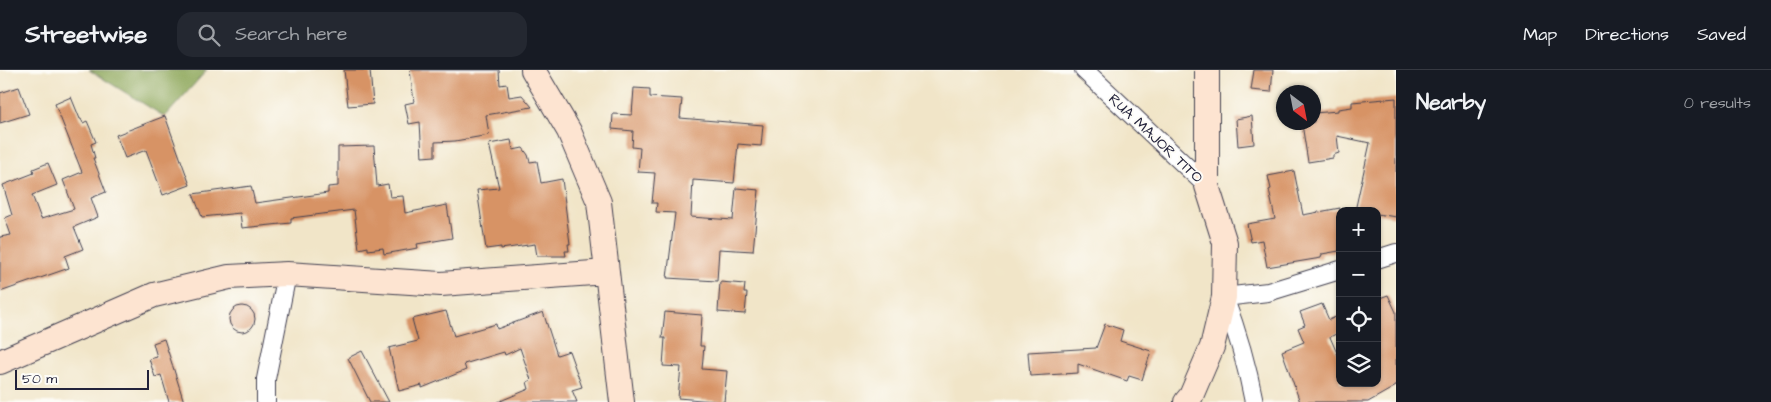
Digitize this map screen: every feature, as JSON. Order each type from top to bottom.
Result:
[{"type":"main road","points":[[533,70],[568,131],[599,202],[622,402]]},
{"type":"main road","points":[[1186,402],[1191,396],[1212,347],[1224,297],[1225,243],[1207,186],[1208,70]]},
{"type":"main road","points":[[0,362],[154,295],[229,277],[287,274],[441,284],[607,272]]},
{"type":"street","name":"RUA MAJOR TITO","points":[[1084,70],[1207,186]]},
{"type":"street","points":[[1381,258],[1396,253]]},
{"type":"street","points":[[1254,402],[1247,363],[1224,297],[1268,292],[1336,271]]},
{"type":"street","points":[[266,402],[266,379],[287,274]]},
{"type":"green space","points":[[89,70],[207,70],[165,117]]},
{"type":"building","points":[[344,70],[370,70],[373,104],[348,106]]},
{"type":"building","points":[[410,70],[499,70],[500,85],[507,84],[509,97],[522,95],[532,107],[486,115],[489,135],[455,141],[435,142],[435,156],[422,157],[420,122],[409,124],[405,104],[414,102]]},
{"type":"building","points":[[1254,70],[1273,70],[1271,92],[1251,90]]},
{"type":"building","points":[[19,87],[29,114],[0,123],[0,93]]},
{"type":"building","points":[[634,88],[650,89],[650,97],[682,99],[680,118],[763,125],[761,146],[738,144],[734,183],[693,180],[691,217],[733,220],[736,188],[759,190],[753,251],[719,249],[717,281],[667,278],[675,213],[656,212],[657,203],[652,203],[655,173],[638,172],[640,148],[632,147],[633,131],[612,129],[613,114],[632,115]]},
{"type":"building","points":[[71,97],[80,119],[83,123],[87,121],[96,142],[91,144],[95,158],[93,158],[106,192],[91,198],[98,217],[74,227],[83,249],[65,256],[69,268],[0,292],[0,237],[11,235],[5,218],[12,215],[3,185],[34,173],[33,169],[48,163],[57,185],[32,195],[41,219],[74,209],[63,180],[82,172],[55,104]]},
{"type":"building","points":[[1396,98],[1396,217],[1381,215],[1381,207],[1356,207],[1370,143],[1337,136],[1339,153],[1333,155],[1333,158],[1308,162],[1303,130],[1321,130],[1321,112],[1338,111],[1338,109],[1352,107],[1352,102]]},
{"type":"building","points":[[165,116],[190,185],[163,195],[146,150],[125,158],[116,135]]},
{"type":"building","points":[[1252,116],[1254,144],[1238,146],[1236,119]]},
{"type":"building","points":[[511,140],[513,150],[523,148],[530,162],[537,161],[541,183],[562,179],[570,244],[568,244],[569,251],[565,251],[566,256],[537,256],[535,244],[501,249],[501,247],[486,249],[477,190],[499,188],[489,144]]},
{"type":"building","points":[[374,146],[377,186],[388,184],[390,197],[403,196],[405,213],[447,205],[452,238],[417,244],[418,248],[384,254],[383,248],[368,250],[368,247],[359,249],[354,210],[291,218],[291,223],[242,228],[240,213],[202,217],[193,194],[251,186],[255,203],[328,193],[328,187],[338,186],[338,147]]},
{"type":"building","points":[[1294,171],[1303,215],[1336,209],[1336,252],[1322,254],[1321,258],[1267,267],[1262,240],[1251,242],[1247,224],[1275,219],[1268,176]]},
{"type":"building","points":[[720,282],[745,284],[744,293],[747,293],[745,314],[718,312]]},
{"type":"building","points":[[1388,295],[1396,312],[1396,386],[1368,402],[1300,402],[1282,351],[1304,342],[1298,328],[1305,325],[1300,312],[1322,304],[1329,320],[1336,317],[1336,334],[1330,337],[1336,351],[1336,387],[1381,387],[1381,298]]},
{"type":"building","points":[[242,306],[251,310],[255,319],[251,328],[242,332],[233,328],[229,319],[233,310]]},
{"type":"building","points":[[446,311],[454,336],[496,324],[497,329],[543,312],[557,355],[569,351],[582,387],[572,390],[577,402],[498,402],[529,389],[527,382],[531,380],[520,348],[505,355],[504,352],[464,364],[466,370],[422,388],[422,385],[399,391],[389,348],[418,341],[412,319]]},
{"type":"building","points":[[665,312],[702,315],[700,346],[704,346],[702,369],[727,371],[724,402],[678,398],[681,367],[663,366],[665,338],[662,338]]},
{"type":"building","points":[[1105,324],[1123,330],[1120,341],[1151,351],[1142,380],[1129,376],[1127,381],[1078,364],[1078,373],[1030,376],[1028,352],[1096,348]]},
{"type":"building","points":[[164,339],[184,402],[169,402],[161,375],[155,377],[149,359],[157,357],[153,343]]},
{"type":"building","points":[[362,351],[389,402],[370,402],[348,358]]}]
